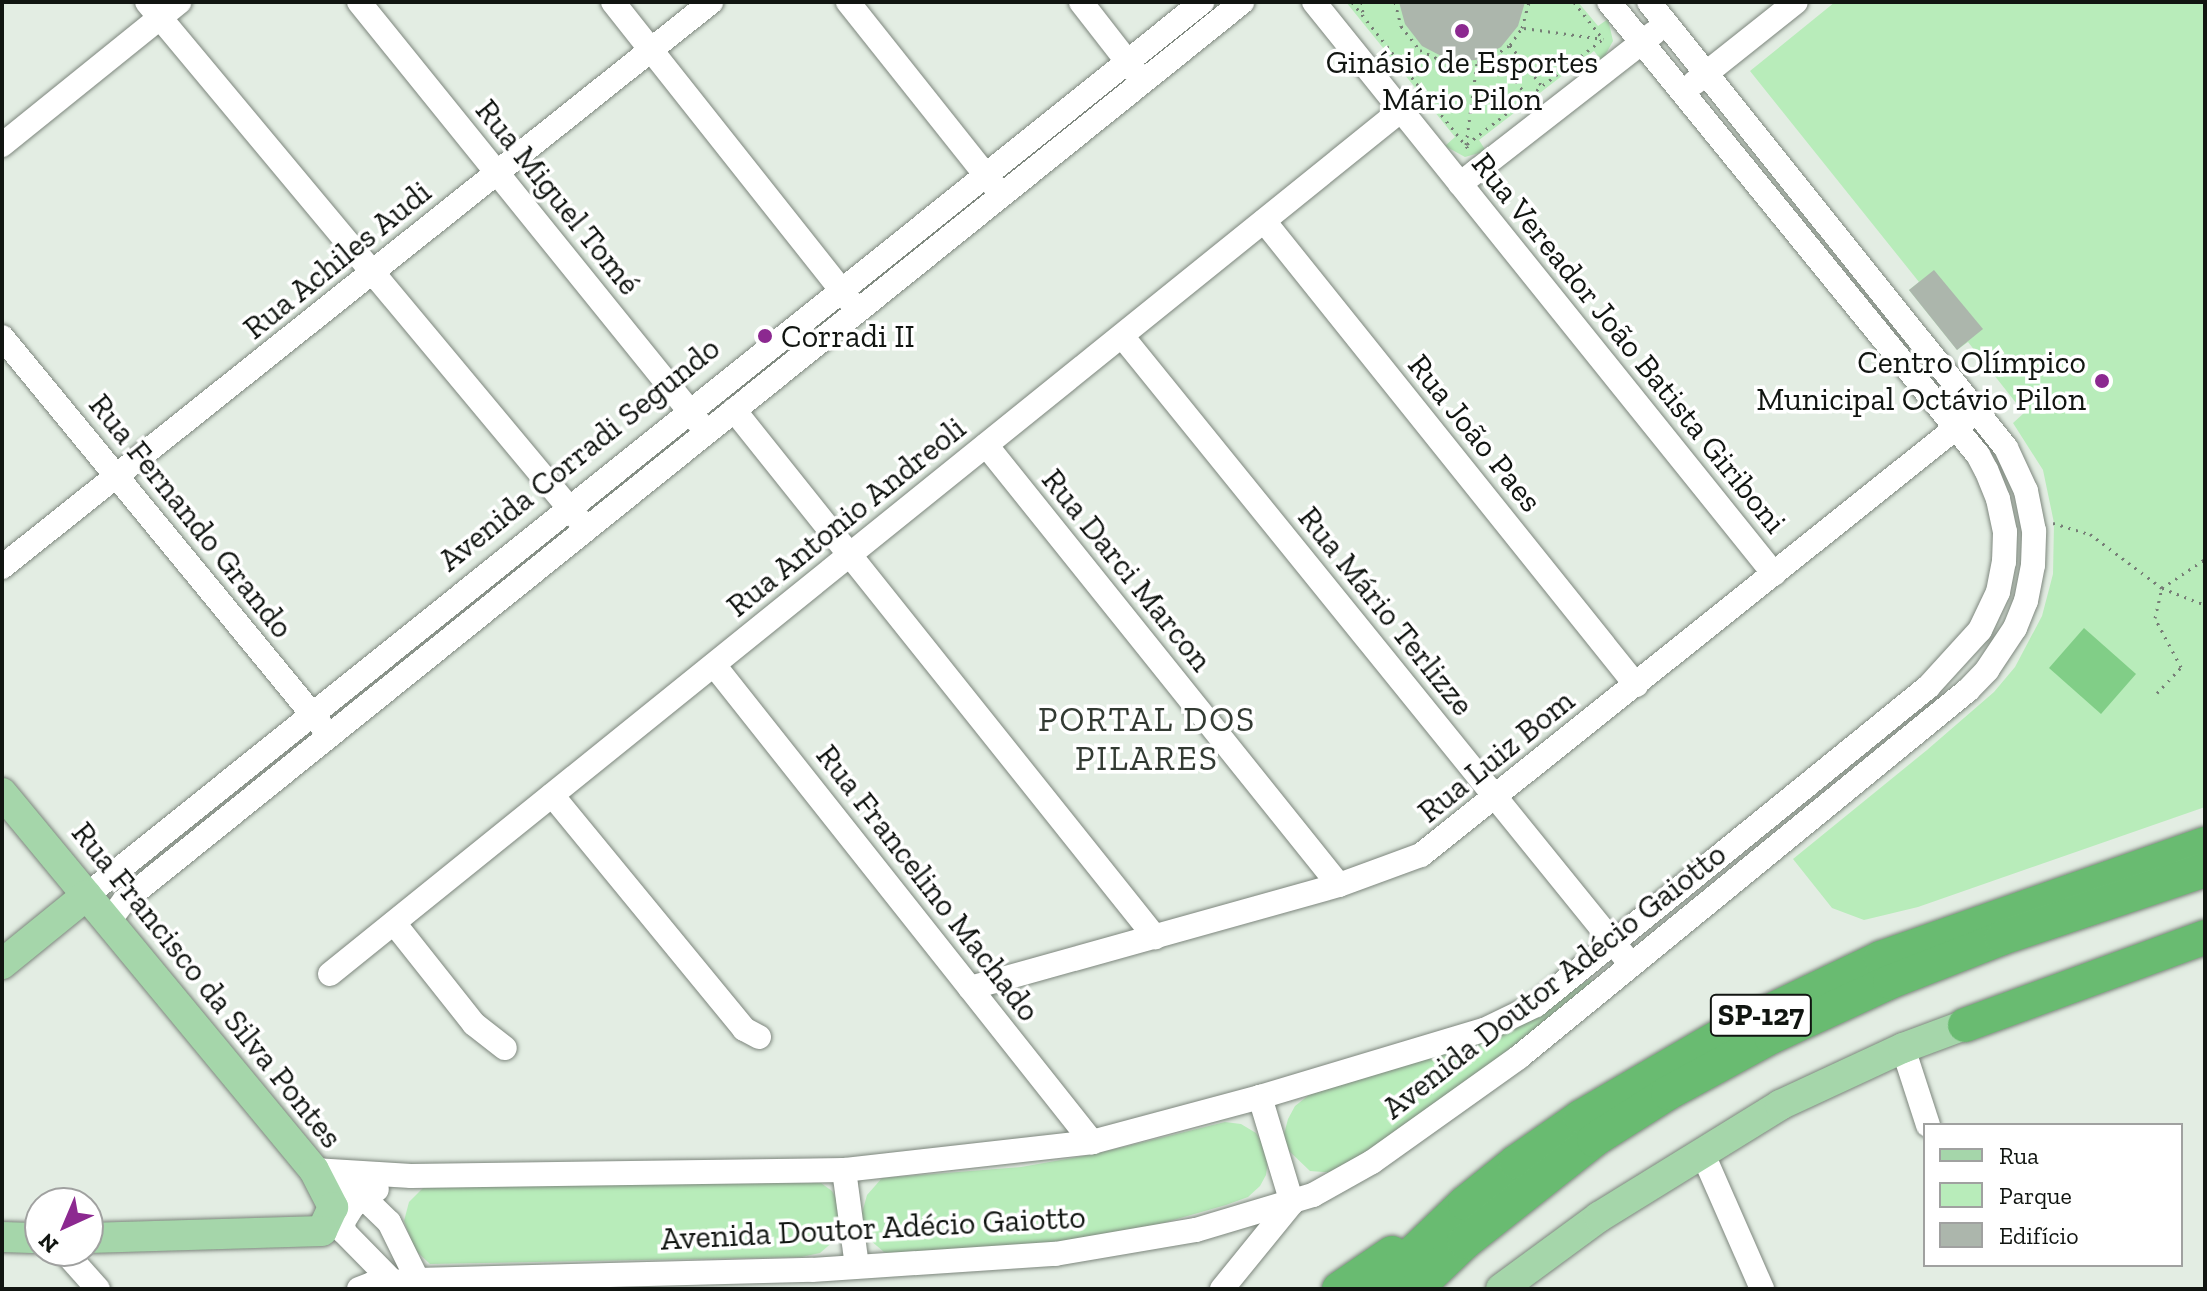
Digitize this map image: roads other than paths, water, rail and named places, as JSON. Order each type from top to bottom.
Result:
[{"type":"highway","name":"SP-127","points":[[1375,1289],[1465,1203],[1581,1117],[1734,1028],[1816,987],[1943,934],[2205,844]]},
{"type":"highway","name":"SP-127","points":[[1416,1289],[1486,1224],[1594,1140],[1725,1062],[1890,982],[2002,938],[2205,870]]},
{"type":"highway","points":[[1965,1025],[2205,937]]},
{"type":"highway","points":[[1339,1289],[1465,1203]]},
{"type":"main road","name":"Rua Francisco da Silva Pontes","points":[[2,793],[314,1170],[333,1207],[333,1232]]},
{"type":"main road","name":"Avenida Corradi Segundo","points":[[2,964],[87,895]]},
{"type":"main road","points":[[61,917],[90,916],[110,923]]},
{"type":"main road","points":[[1507,1287],[1599,1217],[1780,1105],[1903,1048],[1965,1025]]},
{"type":"main road","points":[[104,1238],[333,1232]]},
{"type":"main road","points":[[2,1237],[24,1238]]},
{"type":"street","name":"Rua Miguel Tomé","points":[[359,2],[707,432]]},
{"type":"street","points":[[613,2],[857,311]]},
{"type":"street","name":"Rua Achiles Audi","points":[[2,567],[711,2]]},
{"type":"street","points":[[848,2],[1002,195]]},
{"type":"street","points":[[1081,2],[1143,82]]},
{"type":"street","name":"Avenida Corradi Segundo","points":[[87,895],[1202,2]]},
{"type":"street","name":"Avenida Corradi Segundo","points":[[110,923],[124,901],[1242,2]]},
{"type":"street","name":"Rua Vereador João Batista Giriboni","points":[[1314,2],[1774,574]]},
{"type":"street","name":"Avenida Doutor Adécio Gaiotto","points":[[314,1170],[411,1176],[844,1170],[1092,1142],[1260,1097],[1508,1021],[1561,987],[1928,687],[1965,651],[1980,630],[1998,592],[2004,562],[2005,532],[1986,470],[1956,428],[1609,2]]},
{"type":"street","name":"Avenida Doutor Adécio Gaiotto","points":[[359,1289],[1055,1254],[1196,1230],[1292,1203],[1372,1162],[1519,1057],[1947,709],[1987,670],[2015,628],[2026,601],[2033,565],[2033,524],[2026,491],[2006,448],[1649,2]]},
{"type":"street","points":[[1682,92],[1796,2]]},
{"type":"street","points":[[2,145],[162,7],[372,272],[586,529]]},
{"type":"street","points":[[1460,184],[1666,24]]},
{"type":"street","name":"Rua Antonio Andreoli","points":[[330,974],[1401,110]]},
{"type":"street","name":"Rua João Paes","points":[[1264,221],[1636,685]]},
{"type":"street","name":"Rua Mário Terlizze","points":[[1122,336],[1631,964]]},
{"type":"street","name":"Rua Fernando Grando","points":[[2,337],[330,736]]},
{"type":"street","points":[[734,410],[1155,937]]},
{"type":"street","name":"Rua Luiz Bom","points":[[970,988],[1339,885],[1421,855],[1977,411]]},
{"type":"street","name":"Rua Darci Marcon","points":[[986,445],[1339,885]]},
{"type":"street","name":"Rua Francelino Machado","points":[[714,665],[1092,1142]]},
{"type":"street","points":[[552,795],[744,1029],[759,1037]]},
{"type":"street","points":[[394,923],[474,1024],[505,1048]]},
{"type":"street","points":[[1903,1048],[1927,1123]]},
{"type":"street","points":[[1222,1289],[1292,1203],[1260,1097]]},
{"type":"street","points":[[1702,1152],[1762,1289]]},
{"type":"street","points":[[314,1170],[363,1197],[389,1222],[405,1253],[408,1285]]},
{"type":"street","points":[[844,1170],[857,1266]]},
{"type":"street","points":[[408,1285],[333,1232],[363,1197],[411,1176]]},
{"type":"street","points":[[78,1267],[98,1289]]},
{"type":"place","name":"Ginásio de Esportes Mário Pilon","points":[[1462,31]]},
{"type":"place","name":"Corradi II","points":[[765,336]]},
{"type":"place","name":"Centro Olímpico Municipal Octávio Pilon","points":[[2102,381]]},
{"type":"district","name":"PORTAL DOS PILARES","points":[[1147,738]]}]
